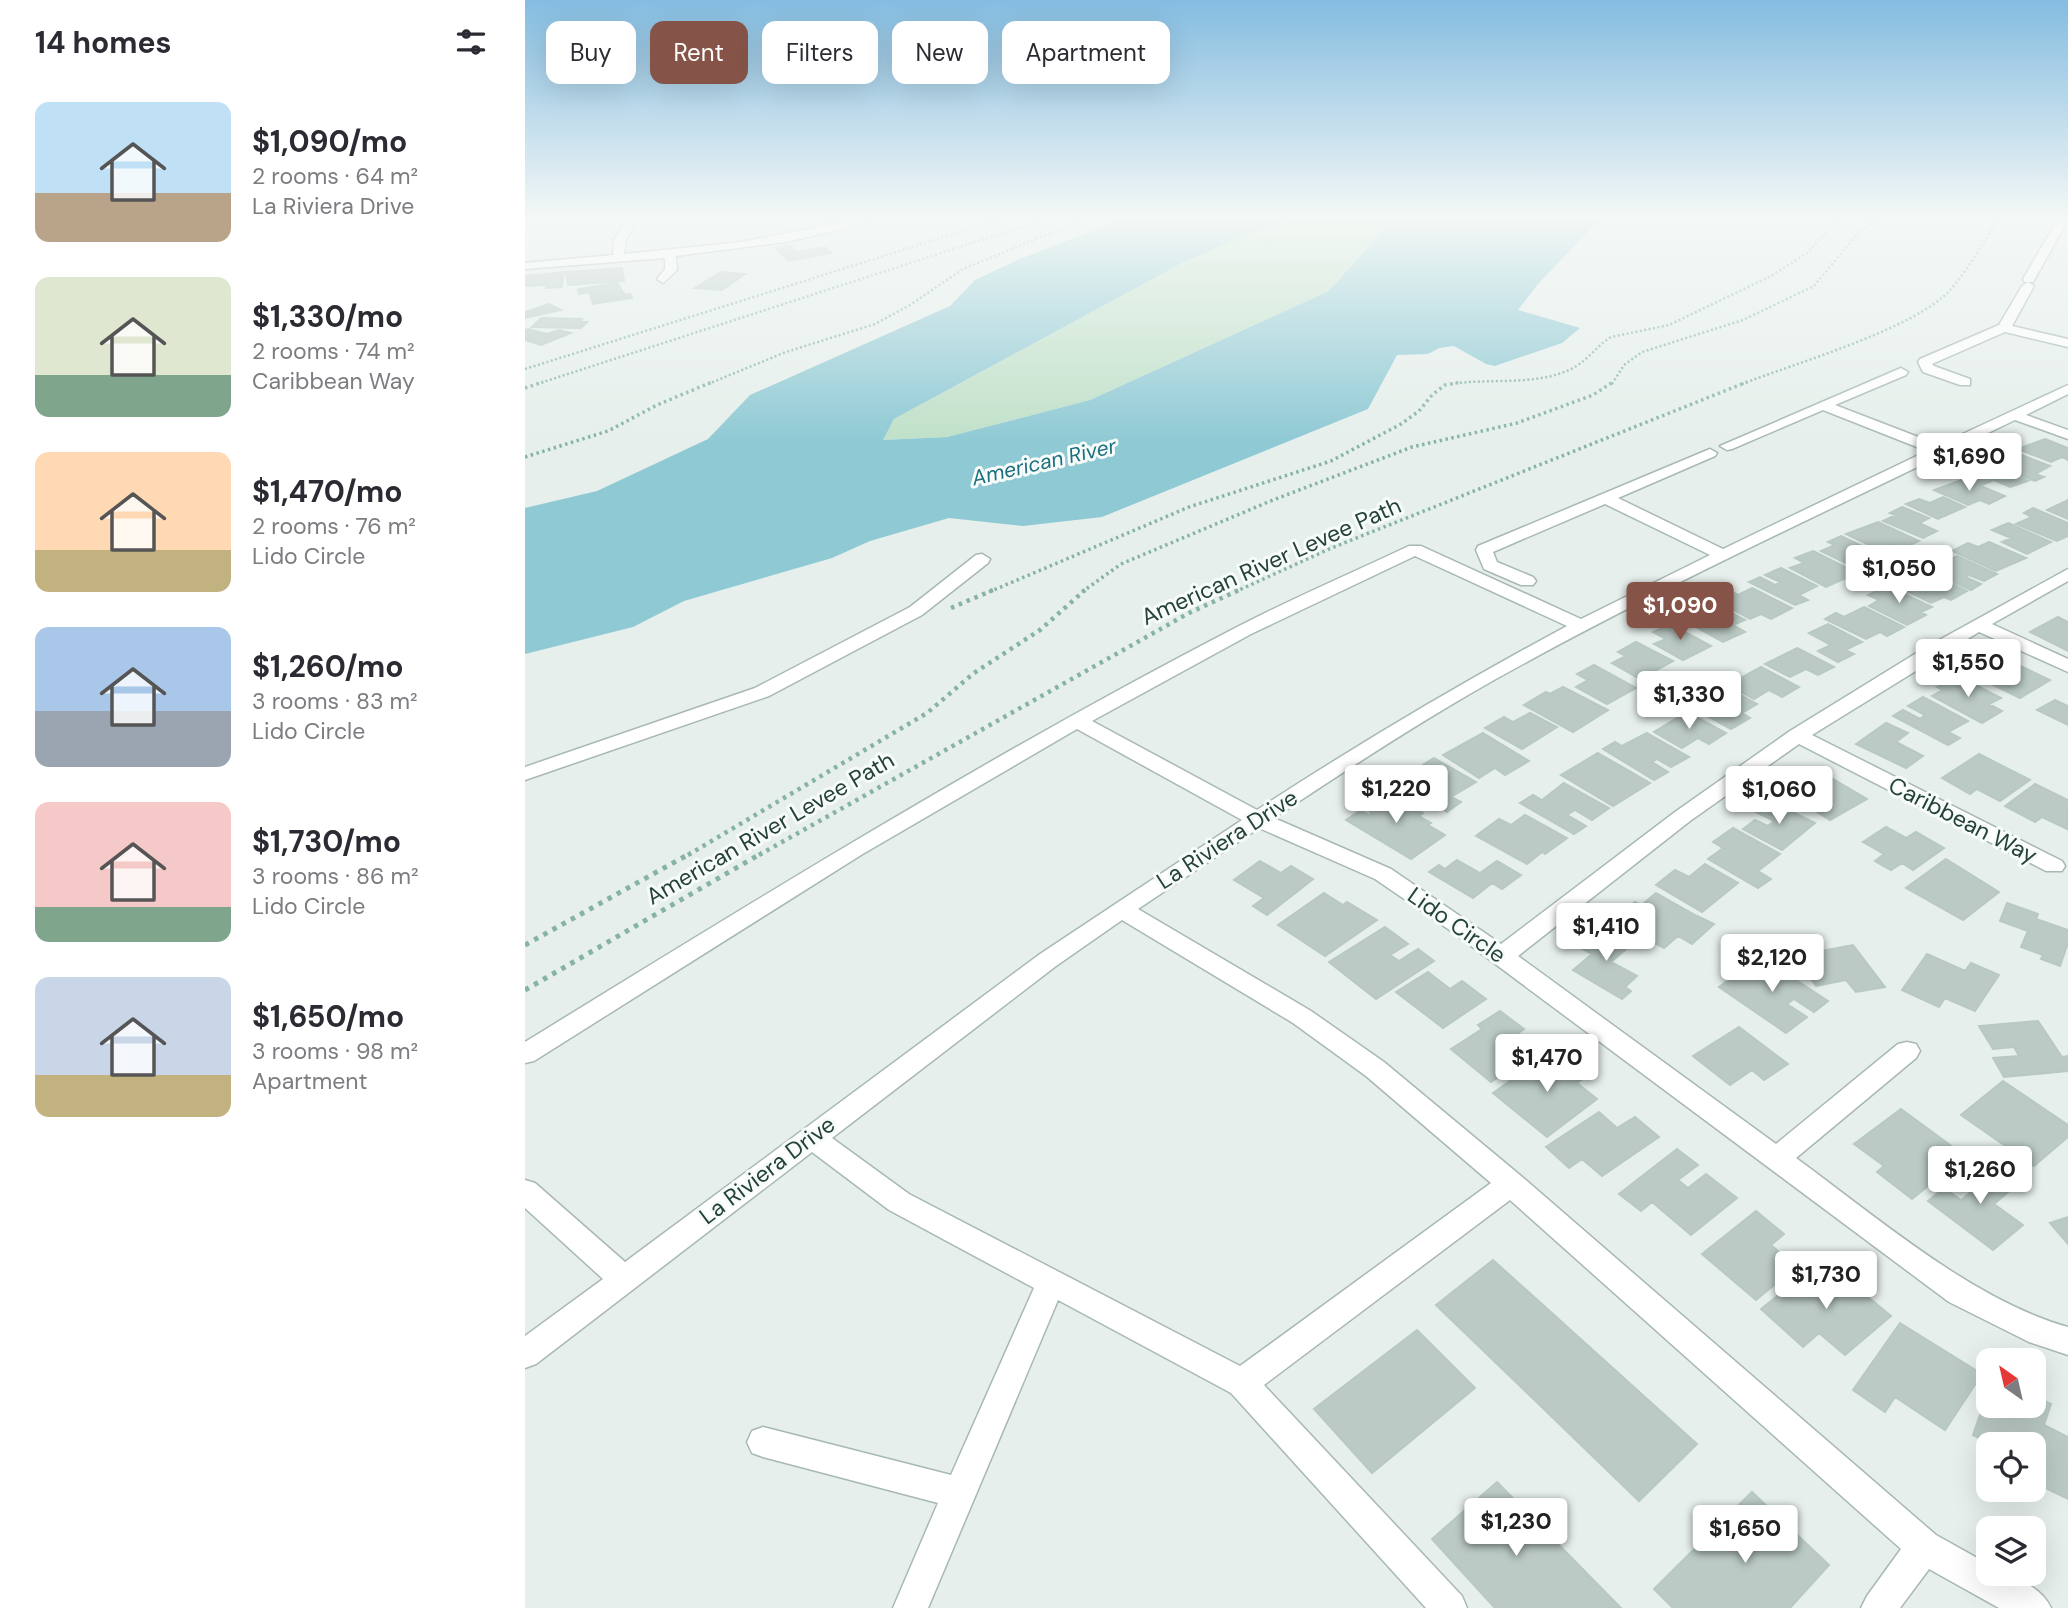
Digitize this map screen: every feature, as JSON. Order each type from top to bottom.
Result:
[{"type":"street","points":[[2004,328],[2023,294]]},
{"type":"street","points":[[1965,382],[1928,369],[1925,362],[2004,328],[2068,342]]},
{"type":"street","points":[[1727,446],[1901,372]]},
{"type":"street","name":"La Riviera Drive","points":[[525,1354],[811,1137],[1121,909],[1375,742],[1581,626],[2068,389]]},
{"type":"street","points":[[1823,405],[1940,451]]},
{"type":"street","points":[[2014,415],[2068,435]]},
{"type":"street","points":[[1527,581],[1490,565],[1484,550],[1710,453]]},
{"type":"street","points":[[1605,498],[1723,555]]},
{"type":"street","points":[[525,1054],[853,850],[1077,721],[1245,630],[1415,550],[1581,626]]},
{"type":"street","points":[[525,774],[762,692],[916,611],[982,559]]},
{"type":"street","points":[[1502,956],[1692,808],[1797,735],[2068,574]]},
{"type":"street","points":[[1979,625],[2068,666]]},
{"type":"street","name":"Lido Circle","points":[[1077,721],[1257,819],[1383,874],[1502,956],[1959,1293],[2041,1333],[2068,1341]]},
{"type":"street","name":"Caribbean Way","points":[[1797,735],[2055,866]]},
{"type":"street","points":[[1121,909],[1302,1017],[1375,1069],[1511,1184],[1924,1547],[2032,1608]]},
{"type":"street","points":[[1776,1159],[1907,1051]]},
{"type":"street","points":[[811,1137],[899,1202],[1243,1383],[1450,1608]]},
{"type":"street","points":[[1243,1383],[1511,1184]]},
{"type":"street","points":[[525,1191],[623,1279]]},
{"type":"street","points":[[910,1608],[1051,1282]]},
{"type":"street","points":[[762,1442],[960,1493]]},
{"type":"street","points":[[1879,1608],[1924,1547]]},
{"type":"path","points":[[525,369],[763,294]]},
{"type":"path","points":[[525,388],[815,294]]},
{"type":"path","points":[[525,457],[608,431],[657,405],[786,352],[875,324],[925,294]]},
{"type":"path","points":[[949,608],[1189,507],[1331,461],[1401,424],[1419,411],[1432,395],[1445,385],[1476,380],[1542,378],[1567,371],[1590,358],[1603,342],[1611,337],[1669,325],[1733,294]]},
{"type":"path","points":[[525,946],[644,881],[927,713],[974,673],[1040,630],[1074,598],[1121,564],[1273,500],[1412,447],[1517,422],[1593,396],[1611,385],[1624,365],[1641,352],[1730,325],[1797,294]]},
{"type":"path","name":"American River Levee Path","points":[[525,990],[921,762],[1189,613],[1329,549],[1687,405],[1891,327],[1930,307],[1945,294]]},
{"type":"green space","points":[[1125,294],[1322,294],[1090,400],[947,437],[882,440],[894,419]]},
{"type":"water","name":"American River","points":[[962,294],[1125,294],[894,419],[883,440],[947,437],[1090,400],[1322,294],[1530,294],[1518,310],[1580,328],[1562,343],[1495,366],[1486,364],[1454,346],[1439,348],[1428,354],[1397,355],[1368,409],[1102,517],[1023,526],[949,518],[870,541],[832,558],[684,601],[633,627],[525,654],[525,508],[597,491],[708,439],[750,395],[950,306]]},
{"type":"building","points":[[590,294],[630,294],[632,298],[593,304]]},
{"type":"building","points":[[549,304],[561,310],[525,318],[525,312]]},
{"type":"building","points":[[541,318],[582,319],[579,322],[587,322],[581,328],[532,327]]},
{"type":"building","points":[[525,330],[547,334],[559,330],[571,333],[541,345],[525,340]]},
{"type":"building","points":[[2045,439],[2068,448],[2068,460],[2062,457],[2051,462],[2018,449]]},
{"type":"building","points":[[2014,452],[2050,466],[2035,474],[2044,477],[2035,481],[1993,465]]},
{"type":"building","points":[[1995,468],[2028,481],[2010,487],[1994,480],[1982,485],[1963,476],[1974,471],[1981,474]]},
{"type":"building","points":[[1964,479],[2005,496],[1989,504],[1980,500],[1968,505],[1934,490]]},
{"type":"building","points":[[1943,497],[1965,507],[1938,519],[1906,504],[1919,499],[1930,503]]},
{"type":"building","points":[[2068,500],[2068,519],[2047,510]]},
{"type":"building","points":[[1902,507],[1929,518],[1919,523],[1937,531],[1923,538],[1883,521],[1896,515],[1890,513]]},
{"type":"building","points":[[2033,508],[2068,523],[2068,536],[2057,541],[2016,524],[2032,517],[2024,513]]},
{"type":"building","points":[[1878,522],[1919,541],[1903,548],[1893,544],[1880,550],[1846,534]]},
{"type":"building","points":[[2008,523],[2051,542],[2027,554],[2002,542],[2011,538],[1992,530]]},
{"type":"building","points":[[1841,536],[1878,554],[1868,558],[1877,562],[1860,570],[1821,551],[1835,545],[1828,542]]},
{"type":"building","points":[[1989,542],[2026,558],[1996,571],[1952,551],[1968,543],[1978,547]]},
{"type":"building","points":[[1813,551],[1857,573],[1826,587],[1790,568],[1804,563],[1795,558]]},
{"type":"building","points":[[1957,556],[1997,574],[1984,581],[1969,575],[1965,577],[1981,584],[1971,590],[1921,567],[1931,562],[1939,565]]},
{"type":"building","points":[[1781,568],[1817,586],[1799,595],[1808,600],[1795,605],[1749,582],[1760,577],[1775,585],[1780,582],[1765,575]]},
{"type":"building","points":[[1927,572],[1967,591],[1951,600],[1944,597],[1931,603],[1891,583],[1912,574],[1918,577]]},
{"type":"building","points":[[1887,586],[1932,607],[1921,612],[1926,615],[1907,625],[1869,606],[1879,600],[1868,595]]},
{"type":"building","points":[[1752,588],[1792,608],[1771,619],[1761,614],[1750,619],[1714,599],[1731,591],[1738,595]]},
{"type":"building","points":[[1709,601],[1745,620],[1733,625],[1745,632],[1723,642],[1683,620],[1695,614],[1687,611]]},
{"type":"building","points":[[1864,607],[1904,627],[1887,636],[1880,632],[1866,639],[1825,619],[1836,613],[1844,617]]},
{"type":"building","points":[[2058,617],[2068,622],[2068,651],[2030,632]]},
{"type":"building","points":[[1670,624],[1711,646],[1683,660],[1654,644],[1666,639],[1653,632]]},
{"type":"building","points":[[1828,624],[1862,642],[1845,650],[1854,654],[1838,662],[1818,651],[1831,645],[1809,633]]},
{"type":"building","points":[[1636,642],[1673,661],[1640,679],[1612,663],[1626,656],[1618,652]]},
{"type":"building","points":[[1797,648],[1834,667],[1818,675],[1806,669],[1790,677],[1765,664]]},
{"type":"building","points":[[1999,656],[2050,680],[2020,698],[1965,671],[1984,660],[1988,662]]},
{"type":"building","points":[[1594,665],[1636,688],[1607,704],[1576,687],[1588,680],[1577,674]]},
{"type":"building","points":[[1761,667],[1799,687],[1782,697],[1769,690],[1754,699],[1728,685]]},
{"type":"building","points":[[1958,676],[2001,698],[1989,704],[2002,711],[1982,723],[1932,696],[1943,690],[1937,687]]},
{"type":"building","points":[[1715,681],[1757,704],[1742,713],[1750,718],[1731,729],[1689,706],[1710,694],[1701,689]]},
{"type":"building","points":[[1563,687],[1608,710],[1573,732],[1524,705],[1546,692],[1550,694]]},
{"type":"building","points":[[1923,697],[1968,721],[1948,732],[1960,738],[1948,745],[1893,716],[1903,710],[1920,719],[1925,715],[1908,706]]},
{"type":"building","points":[[2055,700],[2068,706],[2068,725],[2037,710]]},
{"type":"building","points":[[1687,712],[1726,733],[1709,744],[1698,738],[1682,748],[1654,732]]},
{"type":"building","points":[[1530,713],[1557,727],[1522,749],[1485,728],[1504,717],[1513,722]]},
{"type":"building","points":[[1886,723],[1908,733],[1896,742],[1923,756],[1906,768],[1856,744]]},
{"type":"building","points":[[1483,733],[1529,761],[1505,775],[1495,768],[1479,778],[1443,755]]},
{"type":"building","points":[[1647,733],[1689,757],[1671,767],[1657,759],[1652,762],[1668,772],[1654,780],[1603,749],[1615,742],[1622,746]]},
{"type":"building","points":[[1598,753],[1650,783],[1613,806],[1561,775]]},
{"type":"building","points":[[1979,754],[2030,780],[2000,801],[1977,789],[1970,794],[1942,778]]},
{"type":"building","points":[[1434,758],[1476,782],[1451,797],[1461,802],[1447,812],[1404,787],[1417,779],[1425,783],[1432,779],[1415,770]]},
{"type":"building","points":[[1828,776],[1867,799],[1830,820],[1782,790],[1799,781],[1808,786]]},
{"type":"building","points":[[1564,783],[1609,808],[1592,820],[1575,810],[1567,815],[1586,826],[1574,834],[1520,803],[1533,795],[1542,800]]},
{"type":"building","points":[[2035,784],[2068,800],[2067,829],[2042,817],[2035,822],[2005,806]]},
{"type":"building","points":[[1384,791],[1423,813],[1419,816],[1445,835],[1411,859],[1346,820],[1361,810],[1369,815],[1372,813],[1361,806]]},
{"type":"building","points":[[1770,801],[1815,823],[1782,850],[1743,829],[1755,820],[1768,826],[1774,821],[1756,812]]},
{"type":"building","points":[[1525,815],[1567,838],[1527,864],[1476,836],[1499,819],[1511,825]]},
{"type":"building","points":[[1886,827],[1906,838],[1916,832],[1944,848],[1913,870],[1902,863],[1891,870],[1875,861],[1884,854],[1863,842]]},
{"type":"building","points":[[1733,828],[1780,854],[1758,871],[1771,879],[1758,888],[1708,859],[1723,848],[1713,842]]},
{"type":"building","points":[[1946,859],[1999,892],[1963,920],[1906,888]]},
{"type":"building","points":[[1457,860],[1480,873],[1497,861],[1521,875],[1502,889],[1492,883],[1473,898],[1429,872],[1439,865],[1445,869]]},
{"type":"building","points":[[1260,861],[1281,873],[1291,866],[1313,879],[1267,915],[1253,906],[1264,898],[1234,880]]},
{"type":"building","points":[[1705,864],[1738,883],[1702,912],[1656,885],[1675,870],[1689,877]]},
{"type":"building","points":[[1324,893],[1343,905],[1347,902],[1377,920],[1325,956],[1278,925]]},
{"type":"building","points":[[1656,893],[1714,924],[1692,944],[1678,936],[1664,948],[1613,921],[1635,902],[1652,911],[1655,908],[1645,902]]},
{"type":"building","points":[[2007,903],[2038,914],[2036,919],[2068,930],[2068,943],[2060,966],[2041,959],[2043,955],[2021,947],[2028,931],[2000,921]]},
{"type":"building","points":[[1385,927],[1408,944],[1390,955],[1399,961],[1418,949],[1434,961],[1376,999],[1329,962]]},
{"type":"building","points":[[1604,928],[1632,944],[1611,962],[1637,976],[1625,987],[1631,991],[1622,999],[1573,970],[1592,954],[1581,948]]},
{"type":"building","points":[[1853,945],[1885,987],[1856,992],[1846,980],[1816,986],[1795,956]]},
{"type":"building","points":[[1927,954],[1965,971],[1971,963],[1999,975],[1975,1011],[1945,998],[1939,1007],[1902,990]]},
{"type":"building","points":[[1761,957],[1828,1001],[1814,1012],[1794,999],[1787,1004],[1807,1017],[1786,1033],[1719,987]]},
{"type":"building","points":[[1428,972],[1450,989],[1462,981],[1486,999],[1443,1028],[1396,992]]},
{"type":"building","points":[[1500,1011],[1524,1029],[1509,1040],[1529,1056],[1491,1082],[1451,1049],[1482,1029],[1478,1025]]},
{"type":"building","points":[[2038,1021],[2062,1057],[2068,1056],[2068,1071],[2004,1077],[1993,1058],[2019,1056],[2014,1047],[1993,1049],[1979,1026]]},
{"type":"building","points":[[1739,1027],[1788,1064],[1764,1080],[1752,1070],[1730,1085],[1693,1056]]},
{"type":"building","points":[[1552,1051],[1585,1077],[1577,1083],[1597,1099],[1547,1137],[1493,1093]]},
{"type":"building","points":[[2003,1081],[2068,1125],[2068,1137],[2034,1166],[1961,1115]]},
{"type":"building","points":[[1901,1109],[1965,1156],[1912,1199],[1877,1172],[1884,1166],[1854,1144]]},
{"type":"building","points":[[1599,1112],[1617,1128],[1635,1117],[1659,1137],[1602,1176],[1582,1159],[1569,1168],[1546,1147]]},
{"type":"building","points":[[1677,1149],[1698,1165],[1678,1180],[1688,1188],[1706,1174],[1737,1198],[1691,1235],[1652,1202],[1641,1211],[1619,1194]]},
{"type":"building","points":[[1977,1160],[2014,1187],[1994,1204],[2023,1225],[1993,1250],[1928,1201],[1944,1188],[1961,1200],[1970,1193],[1953,1180]]},
{"type":"building","points":[[1756,1211],[1784,1234],[1771,1245],[1796,1267],[1756,1300],[1702,1254]]},
{"type":"building","points":[[2068,1217],[2068,1244],[2050,1223]]},
{"type":"building","points":[[1493,1260],[1697,1444],[1639,1501],[1436,1305]]},
{"type":"building","points":[[1817,1264],[1840,1284],[1846,1279],[1891,1316],[1845,1355],[1819,1333],[1803,1347],[1761,1309]]},
{"type":"building","points":[[1900,1323],[1976,1370],[1976,1383],[1945,1430],[1895,1397],[1885,1412],[1853,1390]]},
{"type":"building","points":[[1417,1330],[1475,1388],[1372,1473],[1314,1409]]},
{"type":"building","points":[[2046,1402],[2051,1404],[2044,1425],[2068,1437],[2068,1499],[2046,1488],[2046,1432],[1976,1432],[1976,1437],[1973,1435],[1979,1418],[2046,1418]]},
{"type":"building","points":[[1497,1482],[1621,1608],[1495,1608],[1432,1539]]},
{"type":"building","points":[[1752,1492],[1829,1565],[1790,1608],[1673,1608],[1654,1589]]}]
